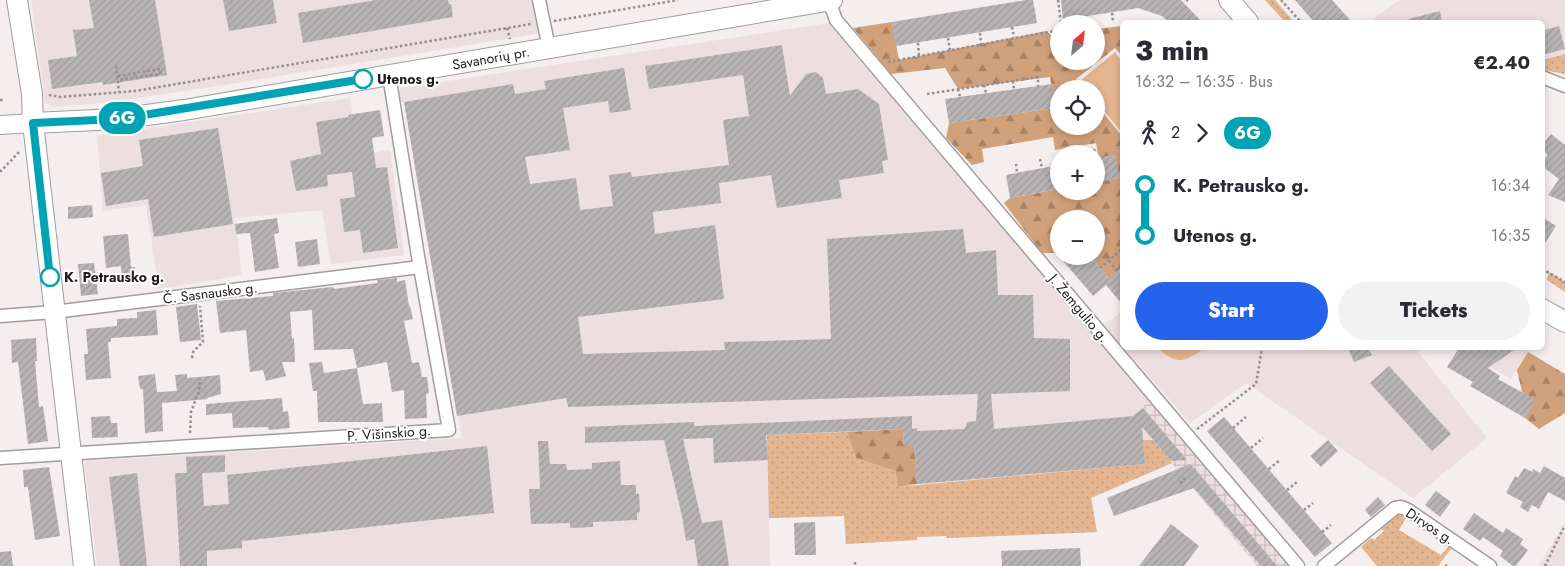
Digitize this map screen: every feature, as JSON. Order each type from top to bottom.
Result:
[{"type":"main road","points":[[18,0],[31,85],[33,123],[84,566]]},
{"type":"main road","name":"Savanorių pr.","points":[[0,126],[138,116],[831,0]]},
{"type":"main road","points":[[1229,0],[1246,20]]},
{"type":"main road","points":[[1545,311],[1565,322]]},
{"type":"street","points":[[539,0],[549,48]]},
{"type":"street","name":"J. Žemgulio g.","points":[[831,0],[836,20],[1298,566]]},
{"type":"street","name":"P. Višinskio g.","points":[[0,458],[449,430],[389,75]]},
{"type":"street","points":[[1545,78],[1565,86]]},
{"type":"street","name":"Č. Sasnausko g.","points":[[0,316],[54,312],[420,266]]},
{"type":"street","name":"Dirvos g.","points":[[1324,566],[1395,508],[1408,510],[1490,566]]},
{"type":"path","points":[[49,95],[60,97],[135,91],[678,0]]},
{"type":"path","points":[[1058,0],[1060,15]]},
{"type":"path","points":[[1281,0],[1299,20]]},
{"type":"path","points":[[1112,12],[1113,22]]},
{"type":"path","points":[[1012,27],[1014,37]]},
{"type":"path","points":[[874,65],[1050,31]]},
{"type":"path","points":[[980,32],[981,44]]},
{"type":"path","points":[[948,38],[950,50]]},
{"type":"path","points":[[918,43],[919,56]]},
{"type":"path","points":[[116,66],[120,92]]},
{"type":"path","points":[[118,76],[160,69],[160,74],[118,80]]},
{"type":"path","points":[[927,94],[1038,77],[1038,86]]},
{"type":"path","points":[[1013,81],[1014,89]]},
{"type":"path","points":[[984,85],[986,93]]},
{"type":"path","points":[[958,89],[960,97]]},
{"type":"path","points":[[0,172],[19,152]]},
{"type":"path","points":[[1040,160],[1042,168]]},
{"type":"path","points":[[1016,164],[1017,173]]},
{"type":"path","points":[[1100,268],[1120,251]]},
{"type":"path","points":[[1109,261],[1117,271]]},
{"type":"path","points":[[1545,271],[1565,282]]},
{"type":"path","points":[[192,358],[193,352],[203,342],[199,294]]},
{"type":"path","points":[[1189,436],[1256,384],[1262,350]]},
{"type":"path","points":[[191,446],[191,412],[199,391],[200,379]]},
{"type":"path","points":[[1233,428],[1246,417]]},
{"type":"path","points":[[1251,448],[1263,438]]},
{"type":"path","points":[[1269,469],[1280,460]]},
{"type":"path","points":[[1180,483],[1186,478]]},
{"type":"path","points":[[1287,490],[1297,482]]},
{"type":"path","points":[[1304,510],[1313,503]]},
{"type":"path","points":[[1322,532],[1331,525]]},
{"type":"path","points":[[1545,566],[1565,525]]},
{"type":"shaded area","points":[[31,0],[535,0],[541,29],[536,34],[231,84],[104,103],[53,107],[45,102]]},
{"type":"shaded area","points":[[1265,0],[1275,0],[1292,20],[1283,20]]},
{"type":"shaded area","points":[[1400,0],[1565,0],[1565,54],[1545,59],[1545,20],[1374,20]]},
{"type":"shaded area","points":[[829,23],[1149,401],[1133,417],[1172,463],[1091,498],[1097,532],[947,538],[946,536],[917,537],[917,540],[846,544],[844,516],[769,518],[770,566],[97,566],[85,466],[86,461],[462,438],[404,102],[400,102],[399,90],[402,88]]},
{"type":"shaded area","points":[[1115,52],[1120,59],[1120,131],[1105,112],[1105,80],[1081,80],[1093,70],[1105,70],[1105,60]]},
{"type":"shaded area","points":[[1565,54],[1565,74],[1545,70],[1545,59]]},
{"type":"shaded area","points":[[350,98],[359,155],[390,150],[404,255],[331,264],[322,210],[235,218],[242,275],[159,289],[146,205],[103,211],[97,136]]},
{"type":"shaded area","points":[[1549,272],[1565,282],[1565,292],[1547,280]]},
{"type":"shaded area","points":[[1120,313],[1120,344],[1104,325]]},
{"type":"shaded area","points":[[1126,350],[1417,350],[1487,438],[1413,498],[1246,383],[1190,423]]},
{"type":"shaded area","points":[[1160,350],[1201,350],[1181,360],[1170,358]]},
{"type":"shaded area","points":[[1462,350],[1529,350],[1510,379]]},
{"type":"shaded area","points":[[1149,401],[1290,566],[1257,566],[1133,416]]},
{"type":"shaded area","points":[[847,432],[856,458],[895,471],[898,487],[1145,464],[1143,440],[1153,440],[1172,463],[1091,498],[1097,532],[947,538],[946,536],[917,537],[917,540],[846,544],[844,516],[769,518],[767,435]]},
{"type":"shaded area","points":[[1397,515],[1407,516],[1399,530],[1441,555],[1449,546],[1451,549],[1438,566],[1377,566],[1361,547],[1371,538],[1374,540],[1384,531],[1381,529]]},
{"type":"shaded area","points":[[1561,529],[1565,531],[1565,566],[1539,566]]},
{"type":"green space","points":[[892,22],[899,60],[1046,31],[1050,34],[1050,70],[1087,70],[1077,80],[1050,80],[1050,77],[958,89],[945,68],[891,74],[853,28]]},
{"type":"green space","points":[[1120,26],[1120,54],[1115,48],[1105,56],[1105,28]]},
{"type":"green space","points":[[1050,109],[1050,135],[1105,135],[1105,115],[1120,134],[1120,269],[1109,278],[1098,265],[1105,265],[1105,210],[1050,210],[1050,253],[1042,253],[1004,203],[1010,198],[1050,191],[1050,200],[1105,200],[1105,180],[1119,178],[1115,155],[1105,157],[1105,145],[1096,145],[1096,143],[1054,145],[1053,137],[982,149],[984,162],[972,165],[946,138],[949,123]]},
{"type":"green space","points":[[1528,352],[1565,374],[1565,413],[1539,429],[1525,418],[1535,400],[1522,392],[1517,370]]},
{"type":"green space","points":[[903,429],[904,445],[914,445],[917,484],[898,487],[895,471],[856,458],[847,432]]},
{"type":"building","points":[[89,0],[155,0],[167,75],[103,85],[102,82],[52,89],[48,60],[77,56],[73,30],[94,28]]},
{"type":"building","points":[[223,0],[273,0],[277,23],[229,31]]},
{"type":"building","points":[[376,0],[448,0],[449,4],[451,4],[453,17],[303,43],[298,13]]},
{"type":"building","points":[[1033,0],[1037,23],[896,46],[892,22]]},
{"type":"building","points":[[1061,0],[1181,0],[1200,20],[1167,20],[1162,16],[1138,8],[1094,15],[1062,15]]},
{"type":"building","points":[[1295,0],[1332,0],[1350,20],[1312,20]]},
{"type":"building","points":[[1440,11],[1442,20],[1408,20]]},
{"type":"building","points":[[1559,26],[1565,49],[1545,54],[1545,30]]},
{"type":"building","points":[[782,45],[790,96],[806,74],[816,72],[823,78],[826,94],[858,89],[879,104],[888,160],[882,161],[884,173],[839,180],[842,198],[777,208],[771,175],[719,183],[721,203],[653,212],[655,234],[715,225],[724,299],[578,317],[583,354],[725,350],[724,342],[831,339],[827,239],[963,229],[966,253],[996,250],[998,295],[1033,295],[1034,338],[1070,339],[1070,391],[991,394],[994,429],[1133,416],[1143,408],[1187,460],[1171,461],[1142,427],[1145,464],[917,484],[914,445],[904,445],[903,429],[766,435],[768,460],[714,463],[713,438],[683,439],[702,523],[722,520],[729,566],[698,566],[694,539],[686,541],[664,440],[585,443],[585,427],[694,422],[694,426],[912,416],[912,429],[917,428],[917,431],[965,429],[967,422],[976,421],[978,394],[568,407],[566,398],[457,416],[404,102],[513,84],[515,94],[546,89],[544,81],[624,68],[631,110],[610,113],[608,101],[563,108],[570,150],[525,157],[530,184],[576,178],[580,210],[613,206],[609,175],[631,172],[632,177],[729,165],[723,120],[749,116],[743,75],[649,89],[645,66]]},
{"type":"building","points":[[1050,84],[1050,109],[949,123],[945,99]]},
{"type":"building","points":[[380,110],[384,136],[372,138],[376,168],[387,167],[398,248],[363,253],[360,230],[344,232],[340,199],[355,197],[352,172],[327,175],[328,186],[296,191],[290,161],[321,154],[316,122]]},
{"type":"building","points":[[218,128],[233,224],[154,237],[148,199],[106,206],[101,173],[143,166],[139,140]]},
{"type":"building","points":[[1551,134],[1565,145],[1565,202],[1548,195],[1559,179],[1545,168],[1545,158],[1548,155],[1545,152],[1545,141]]},
{"type":"building","points":[[1115,155],[1119,178],[1105,180],[1105,157]]},
{"type":"building","points":[[1050,167],[1050,191],[1010,198],[1006,175]]},
{"type":"building","points":[[92,205],[93,217],[68,219],[68,207]]},
{"type":"building","points":[[277,218],[279,233],[274,234],[279,268],[255,272],[250,233],[236,234],[235,224]]},
{"type":"building","points":[[1545,219],[1556,226],[1545,243]]},
{"type":"building","points":[[128,234],[131,267],[135,267],[136,278],[122,280],[121,266],[106,268],[103,236]]},
{"type":"building","points":[[317,239],[320,264],[298,267],[295,242]]},
{"type":"building","points":[[94,263],[98,294],[81,296],[78,264]]},
{"type":"building","points":[[1067,265],[1098,265],[1109,278],[1120,269],[1120,302],[1106,285],[1093,296]]},
{"type":"building","points":[[397,278],[397,282],[405,280],[413,319],[404,321],[412,363],[419,362],[422,377],[427,377],[429,393],[426,394],[427,418],[405,419],[404,390],[392,392],[387,362],[357,368],[353,349],[314,350],[312,310],[290,312],[295,362],[282,362],[286,376],[266,381],[263,370],[250,372],[246,330],[220,333],[216,301],[273,296],[273,293],[333,287],[334,289],[378,283],[377,280]]},
{"type":"building","points":[[197,304],[201,340],[180,342],[176,307]]},
{"type":"building","points":[[156,310],[158,335],[111,338],[111,342],[108,342],[111,378],[86,380],[84,354],[88,354],[86,329],[117,326],[117,319],[137,318],[137,312]]},
{"type":"building","points":[[36,338],[37,361],[35,361],[39,407],[43,406],[48,441],[28,444],[18,362],[12,363],[11,340]]},
{"type":"building","points":[[1349,350],[1369,350],[1372,355],[1354,362]]},
{"type":"building","points":[[1458,350],[1514,350],[1488,368],[1500,376],[1498,379],[1536,400],[1525,418],[1470,386],[1473,382],[1447,367]]},
{"type":"building","points":[[322,362],[324,373],[357,368],[363,404],[382,403],[383,422],[318,422],[317,391],[313,391],[309,363]]},
{"type":"building","points":[[1389,366],[1451,434],[1432,451],[1370,383]]},
{"type":"building","points":[[155,374],[157,392],[177,391],[175,375],[187,374],[187,378],[220,375],[221,394],[208,399],[162,403],[163,431],[145,433],[143,389],[140,389],[138,376]]},
{"type":"building","points":[[282,398],[283,412],[288,411],[290,428],[269,430],[268,427],[233,428],[232,413],[206,415],[206,404]]},
{"type":"building","points":[[110,416],[111,423],[117,423],[118,437],[92,438],[91,417]]},
{"type":"building","points":[[1224,417],[1332,543],[1315,557],[1207,431]]},
{"type":"building","points":[[1328,440],[1338,451],[1321,467],[1310,456]]},
{"type":"building","points":[[538,441],[548,441],[550,464],[566,464],[567,470],[592,469],[592,463],[620,461],[621,485],[636,485],[636,494],[639,494],[640,512],[637,513],[637,520],[593,522],[593,527],[570,528],[570,523],[531,524],[529,489],[540,489]]},
{"type":"building","points":[[487,446],[494,513],[242,541],[242,548],[207,551],[207,566],[180,566],[175,473],[187,473],[186,457],[225,455],[225,472],[202,473],[204,506],[229,504],[227,475]]},
{"type":"building","points":[[1190,464],[1277,566],[1261,566],[1194,488],[1114,516],[1107,498]]},
{"type":"building","points":[[1544,466],[1565,478],[1565,501],[1548,492],[1539,509],[1532,505],[1528,512],[1520,507],[1523,502],[1506,493],[1515,476],[1518,478],[1524,468],[1532,472],[1533,469],[1540,473]]},
{"type":"building","points":[[49,467],[60,536],[35,540],[28,487],[24,487],[23,470]]},
{"type":"building","points":[[137,473],[147,566],[120,566],[109,477]]},
{"type":"building","points":[[1436,491],[1451,502],[1440,517],[1425,505]]},
{"type":"building","points":[[1378,497],[1385,505],[1371,517],[1365,510]]},
{"type":"building","points":[[1474,513],[1503,533],[1506,528],[1523,539],[1520,544],[1528,550],[1516,566],[1513,566],[1500,556],[1503,551],[1483,537],[1480,541],[1463,529]]},
{"type":"building","points":[[815,522],[816,555],[795,555],[794,523]]},
{"type":"building","points":[[1171,524],[1199,546],[1184,566],[1139,566]]},
{"type":"building","points":[[1080,548],[1081,566],[1002,566],[1001,551]]},
{"type":"building","points":[[11,551],[13,566],[0,566],[0,552]]},
{"type":"bus line","name":"6G","points":[[50,277],[33,123],[117,119],[197,108],[363,79]]},
{"type":"place","name":"Utenos g.","points":[[363,79]]},
{"type":"place","name":"K. Petrausko g.","points":[[50,277]]}]
